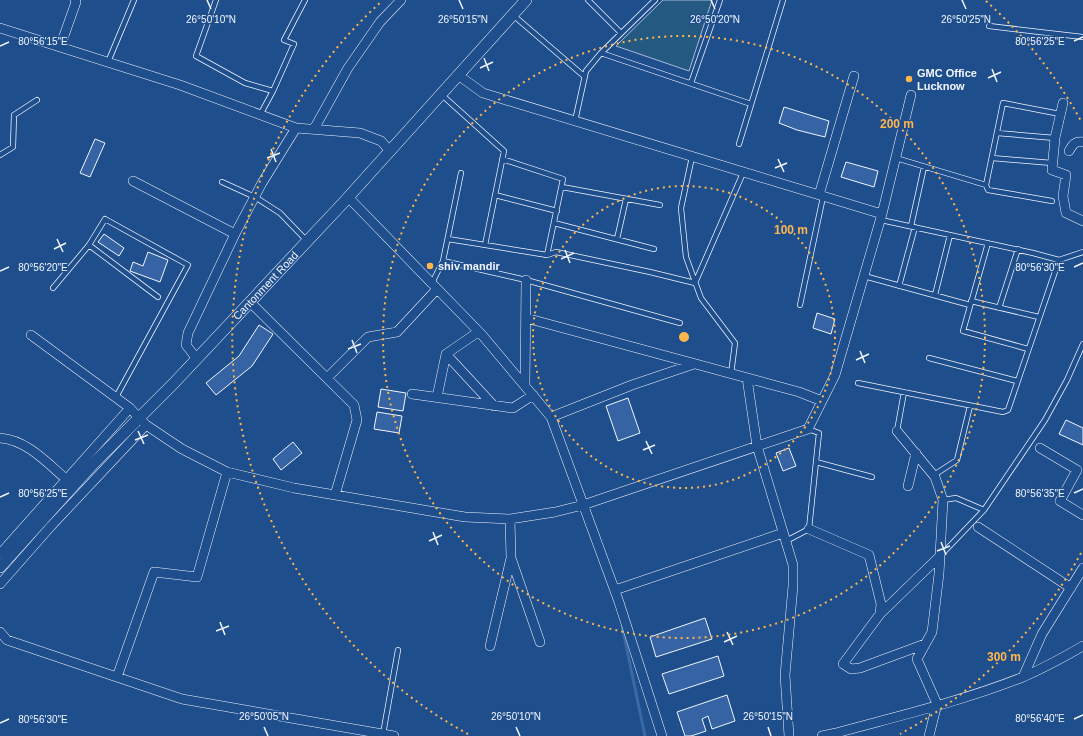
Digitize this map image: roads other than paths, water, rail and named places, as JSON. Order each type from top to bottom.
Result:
[{"type":"street","points":[[60,47],[76,2],[75,0]]},
{"type":"street","points":[[314,129],[348,68],[380,22],[401,0]]},
{"type":"street","name":"Cantonment Road","points":[[0,567],[4,555],[93,464],[142,422],[197,359],[348,197],[526,0]]},
{"type":"street","points":[[0,28],[180,85],[296,128],[360,133],[381,142],[390,151]]},
{"type":"street","points":[[458,75],[483,93],[821,196],[882,217]]},
{"type":"street","points":[[821,196],[854,76]]},
{"type":"street","points":[[31,335],[116,397],[130,408],[142,422],[182,449],[227,472],[294,488],[465,517],[510,519],[554,512],[583,504],[808,429],[835,375],[882,217],[911,95]]},
{"type":"street","points":[[1063,103],[1055,138],[1052,170],[1066,175],[1064,196],[1066,213],[1083,221]]},
{"type":"street","points":[[197,359],[186,345],[188,333],[235,234],[296,128]]},
{"type":"street","points":[[1069,151],[1074,143],[1078,141],[1083,142]]},
{"type":"street","points":[[133,181],[235,234]]},
{"type":"street","points":[[348,197],[478,332],[551,416],[615,590],[662,736]]},
{"type":"street","points":[[525,386],[526,280]]},
{"type":"street","points":[[327,378],[368,337],[397,332],[434,286]]},
{"type":"street","points":[[250,302],[354,405],[357,420],[335,495]]},
{"type":"street","points":[[526,318],[799,392],[822,401]]},
{"type":"street","points":[[437,397],[446,354],[478,332]]},
{"type":"street","points":[[446,354],[494,406]]},
{"type":"street","points":[[551,416],[632,385],[695,364]]},
{"type":"street","points":[[747,378],[757,446],[793,565],[785,675],[789,736]]},
{"type":"street","points":[[412,394],[513,408],[533,395]]},
{"type":"street","points":[[4,555],[66,480],[130,408]]},
{"type":"street","points":[[0,584],[142,422]]},
{"type":"street","points":[[897,430],[934,475],[943,500],[939,574],[932,632],[917,659],[937,704],[929,736]]},
{"type":"street","points":[[0,438],[8,438],[29,448],[66,480]]},
{"type":"street","points":[[1040,448],[1077,470],[1060,501],[1083,515]]},
{"type":"street","points":[[908,486],[916,454]]},
{"type":"street","points":[[117,677],[154,572],[197,577],[227,472]]},
{"type":"street","points":[[490,646],[511,558],[510,519]]},
{"type":"street","points":[[978,527],[1071,588]]},
{"type":"street","points":[[809,529],[869,555],[880,604],[880,614]]},
{"type":"street","points":[[615,590],[785,537]]},
{"type":"street","points":[[925,644],[860,668],[851,669],[843,664],[880,614],[940,556]]},
{"type":"street","points":[[511,558],[540,642]]},
{"type":"street","points":[[1023,677],[1042,634],[1083,568]]},
{"type":"street","points":[[0,632],[4,640],[182,699],[394,736]]},
{"type":"street","points":[[822,736],[937,704],[1023,677],[1083,646]]},
{"type":"lane","points":[[108,62],[134,0]]},
{"type":"lane","points":[[216,0],[196,56],[245,83],[273,91]]},
{"type":"lane","points":[[260,115],[273,91],[294,44],[284,40],[305,0]]},
{"type":"lane","points":[[588,0],[621,33]]},
{"type":"lane","points":[[575,121],[586,71],[601,53],[655,0]]},
{"type":"lane","points":[[691,83],[720,0]]},
{"type":"lane","points":[[739,144],[783,0]]},
{"type":"lane","points":[[512,15],[585,77]]},
{"type":"lane","points":[[989,26],[1083,37]]},
{"type":"lane","points":[[601,53],[751,104]]},
{"type":"lane","points":[[441,94],[504,151],[485,245]]},
{"type":"lane","points":[[0,155],[12,147],[14,115],[37,100]]},
{"type":"lane","points":[[1052,201],[988,190],[986,184],[1003,103],[1061,114]]},
{"type":"lane","points":[[997,133],[1055,138]]},
{"type":"lane","points":[[692,157],[681,208],[686,257],[701,298],[735,343],[731,374]]},
{"type":"lane","points":[[896,158],[986,184]]},
{"type":"lane","points":[[992,158],[1052,163]]},
{"type":"lane","points":[[502,159],[563,179],[548,255]]},
{"type":"lane","points":[[899,286],[913,226],[924,166]]},
{"type":"lane","points":[[434,286],[444,260],[461,173]]},
{"type":"lane","points":[[696,283],[743,173]]},
{"type":"lane","points":[[222,182],[255,197],[280,213],[307,241]]},
{"type":"lane","points":[[562,187],[660,205]]},
{"type":"lane","points":[[495,195],[556,211]]},
{"type":"lane","points":[[800,305],[821,196]]},
{"type":"lane","points":[[617,239],[626,199]]},
{"type":"lane","points":[[882,217],[913,226],[1018,249],[1059,260],[1083,252]]},
{"type":"lane","points":[[53,288],[89,245],[105,219],[188,265],[116,397]]},
{"type":"lane","points":[[554,223],[654,249]]},
{"type":"lane","points":[[935,295],[950,234]]},
{"type":"lane","points":[[448,239],[548,255],[556,252],[696,283]]},
{"type":"lane","points":[[988,243],[963,331],[1028,349]]},
{"type":"lane","points":[[89,245],[158,297]]},
{"type":"lane","points":[[999,308],[1018,249]]},
{"type":"lane","points":[[444,260],[526,280],[680,323]]},
{"type":"lane","points":[[858,383],[1003,412],[1008,410],[1059,260]]},
{"type":"lane","points":[[864,276],[935,295],[1039,317]]},
{"type":"lane","points":[[940,556],[984,510],[1045,420],[1068,380],[1083,344]]},
{"type":"lane","points":[[929,358],[1017,381]]},
{"type":"lane","points":[[897,430],[904,392]]},
{"type":"lane","points":[[934,475],[957,460],[970,406]]},
{"type":"lane","points":[[785,537],[809,529],[819,433],[808,429]]},
{"type":"lane","points":[[816,462],[872,477]]},
{"type":"lane","points":[[943,500],[956,498],[984,510]]},
{"type":"lane","points":[[383,735],[398,650]]},
{"type":"waterway","points":[[622,626],[645,736]]},
{"type":"place","name":"GMC Office Lucknow","points":[[909,79]]},
{"type":"place","name":"shiv mandir","points":[[430,266]]}]
